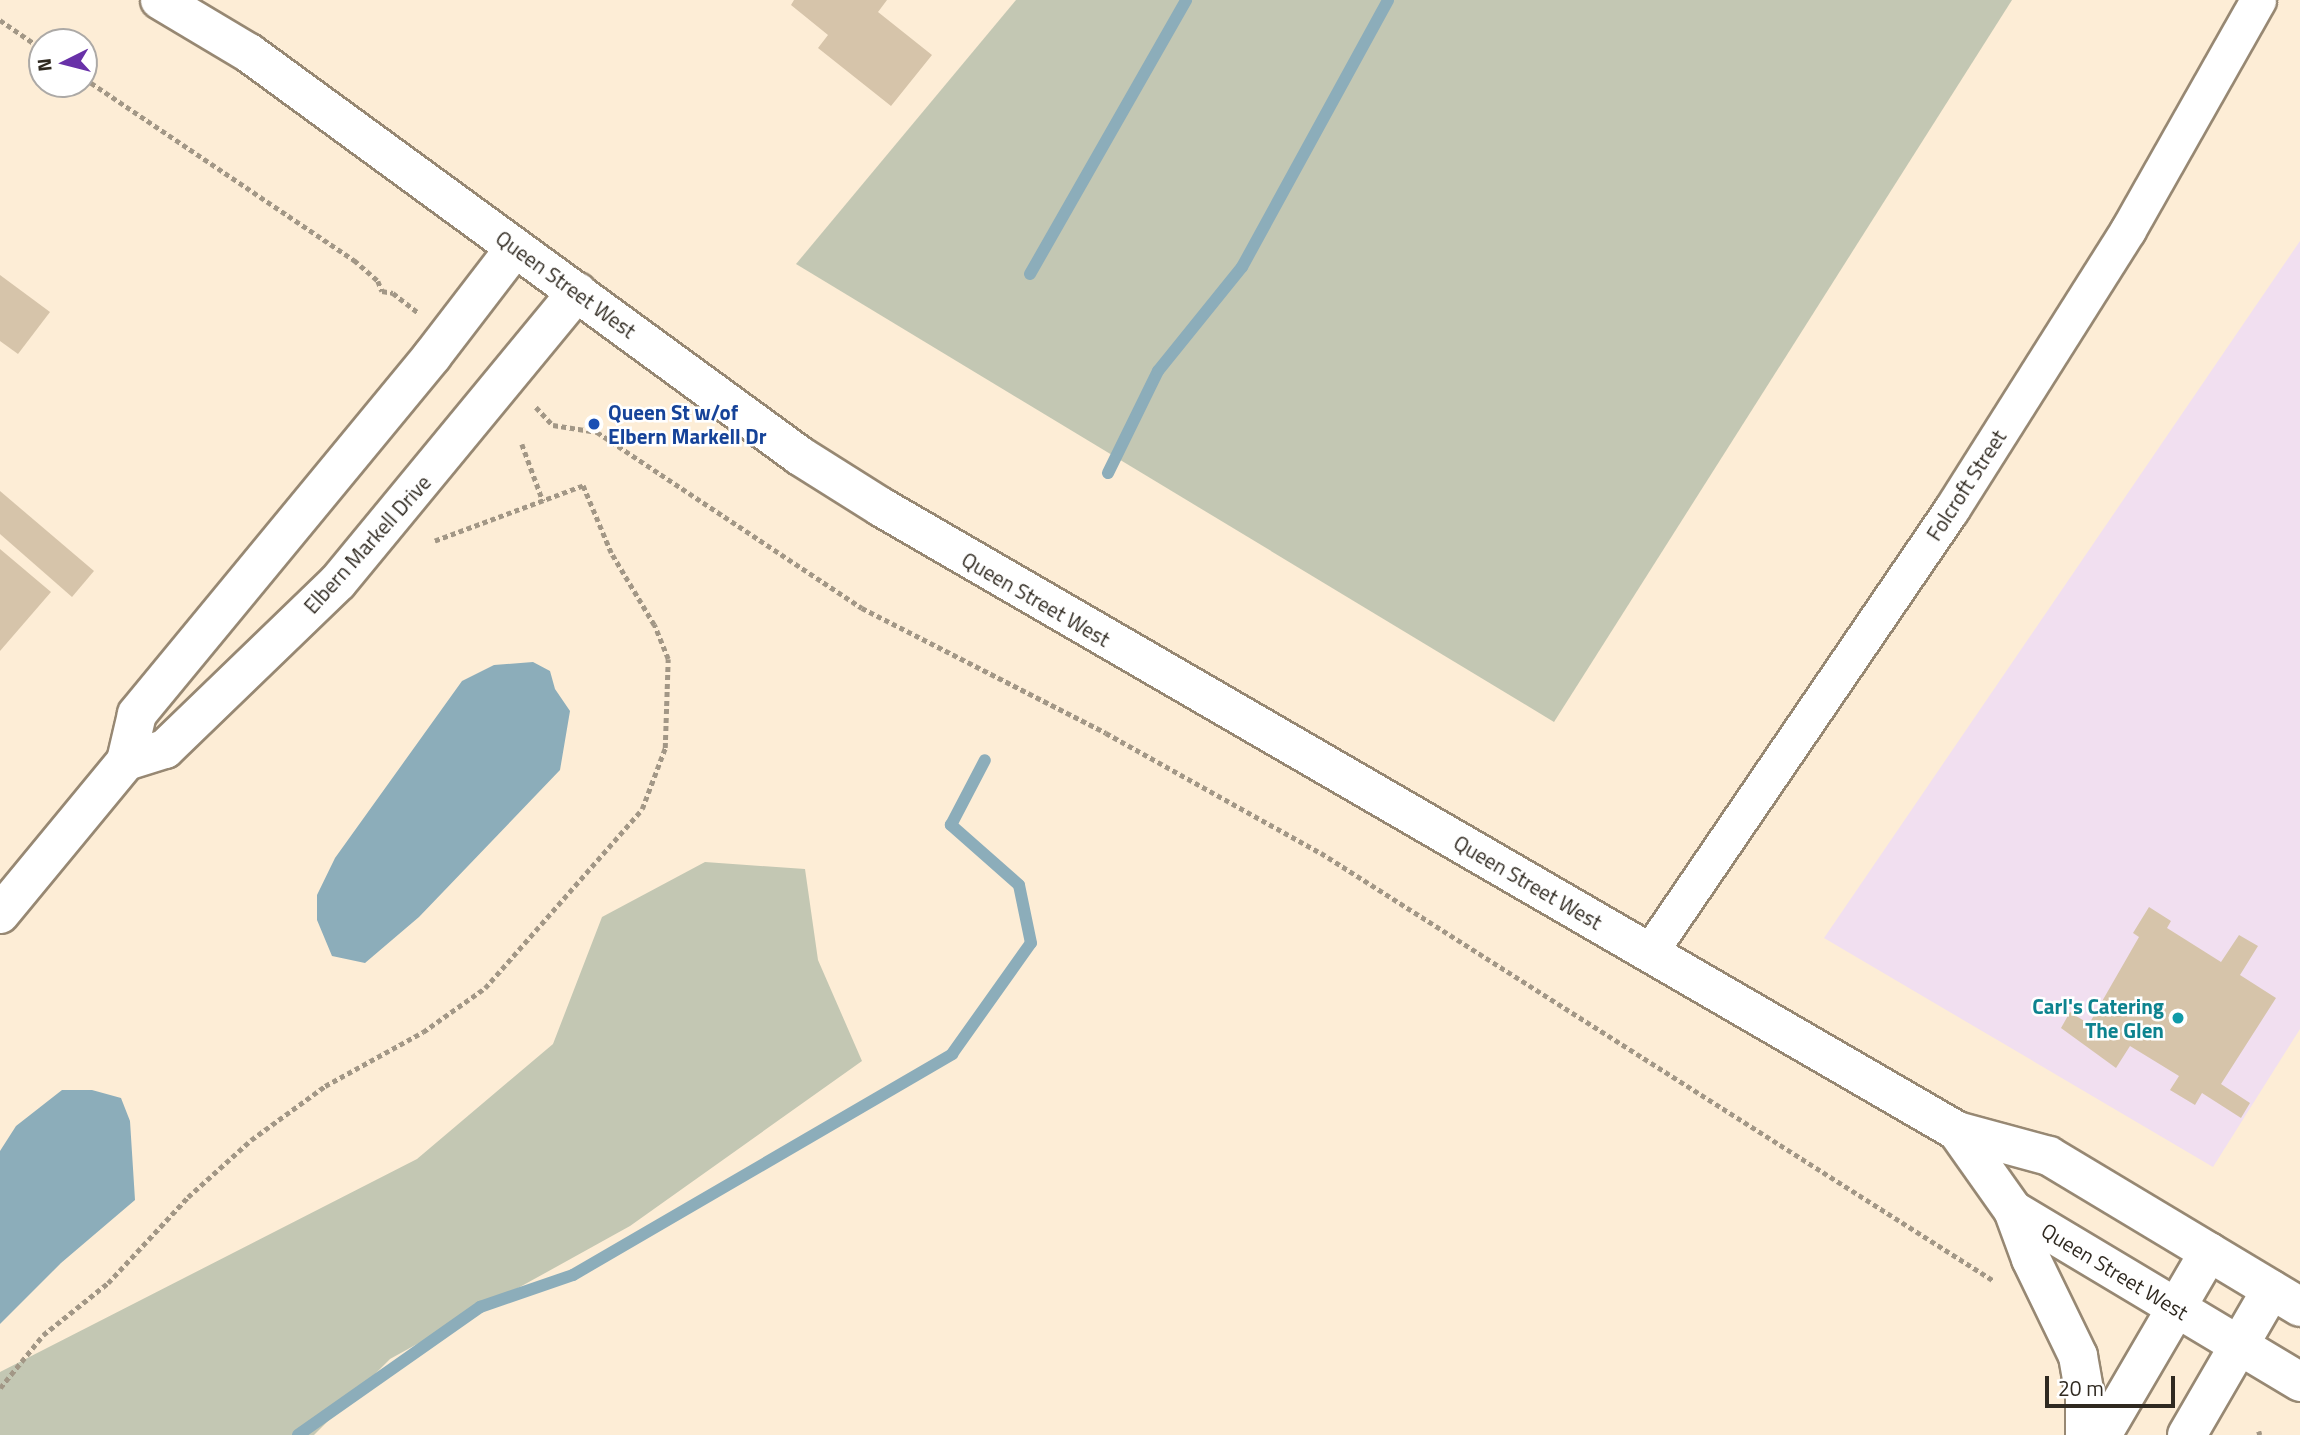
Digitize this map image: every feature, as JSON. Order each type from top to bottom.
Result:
[{"type":"main road","name":"Queen Street West","points":[[160,0],[249,53],[800,456],[881,508],[1957,1130],[2049,1156],[2286,1299]]},
{"type":"main road","points":[[0,914],[126,761],[137,714],[432,356],[515,248]]},
{"type":"main road","name":"Elbern Markell Drive","points":[[126,761],[165,750],[338,582],[577,292]]},
{"type":"main road","name":"Queen Street West","points":[[1957,1130],[2013,1210],[2300,1382]]},
{"type":"main road","points":[[2013,1210],[2031,1259],[2078,1356],[2085,1394],[2085,1435]]},
{"type":"main road","points":[[2102,1435],[2209,1252]]},
{"type":"main road","points":[[2187,1435],[2239,1345],[2286,1299]]},
{"type":"street","name":"Folcroft Street","points":[[1649,953],[1951,510],[2128,230],[2258,0]]},
{"type":"path","points":[[0,20],[28,39]]},
{"type":"path","points":[[98,87],[354,260],[378,281],[382,291],[393,293]]},
{"type":"path","points":[[546,415],[553,425],[597,432],[834,591],[1106,733],[1321,853],[1506,974],[1963,1260],[2002,1289]]},
{"type":"path","points":[[522,444],[543,500]]},
{"type":"path","points":[[0,1388],[43,1335],[108,1283],[188,1197],[251,1140],[325,1086],[423,1032],[485,988],[642,809],[665,748],[668,659],[654,625],[611,553],[583,486],[435,541]]},
{"type":"shaded area","points":[[2300,241],[2300,1029],[2213,1167],[1824,938]]},
{"type":"green space","points":[[1016,0],[2012,0],[1554,722],[796,264]]},
{"type":"green space","points":[[705,862],[805,869],[818,960],[862,1061],[630,1226],[390,1359],[314,1435],[0,1435],[0,1372],[417,1159],[553,1044],[602,917]]},
{"type":"water","points":[[533,662],[550,671],[555,689],[570,711],[560,770],[419,917],[365,963],[332,956],[317,920],[317,895],[335,858],[462,681],[494,665]]},
{"type":"water","points":[[62,1090],[92,1090],[121,1098],[130,1121],[135,1200],[61,1263],[0,1324],[0,1151],[16,1126]]},
{"type":"building","points":[[794,0],[887,0],[878,12],[932,55],[891,106],[818,48],[828,35],[791,5]]},
{"type":"building","points":[[0,275],[50,312],[18,354],[0,341]]},
{"type":"building","points":[[0,491],[94,571],[72,597],[0,534]]},
{"type":"building","points":[[0,549],[51,592],[0,651]]},
{"type":"building","name":"Carl's Catering The Glen","points":[[2149,907],[2171,921],[2167,928],[2221,962],[2239,935],[2258,946],[2240,975],[2276,998],[2221,1084],[2250,1103],[2241,1118],[2202,1093],[2195,1105],[2170,1090],[2179,1076],[2130,1046],[2116,1068],[2061,1028],[2070,1012],[2089,1024],[2139,937],[2133,933]]},
{"type":"waterway","points":[[1030,274],[1186,0]]},
{"type":"waterway","points":[[1108,473],[1158,371],[1242,267],[1388,0]]},
{"type":"waterway","points":[[298,1435],[480,1307],[573,1275],[952,1054],[1031,943],[1019,885],[951,825],[985,760]]},
{"type":"place","name":"Queen St w/of Elbern Markell Dr","points":[[594,424]]},
{"type":"place","name":"Carl's Catering The Glen","points":[[2178,1018]]}]
